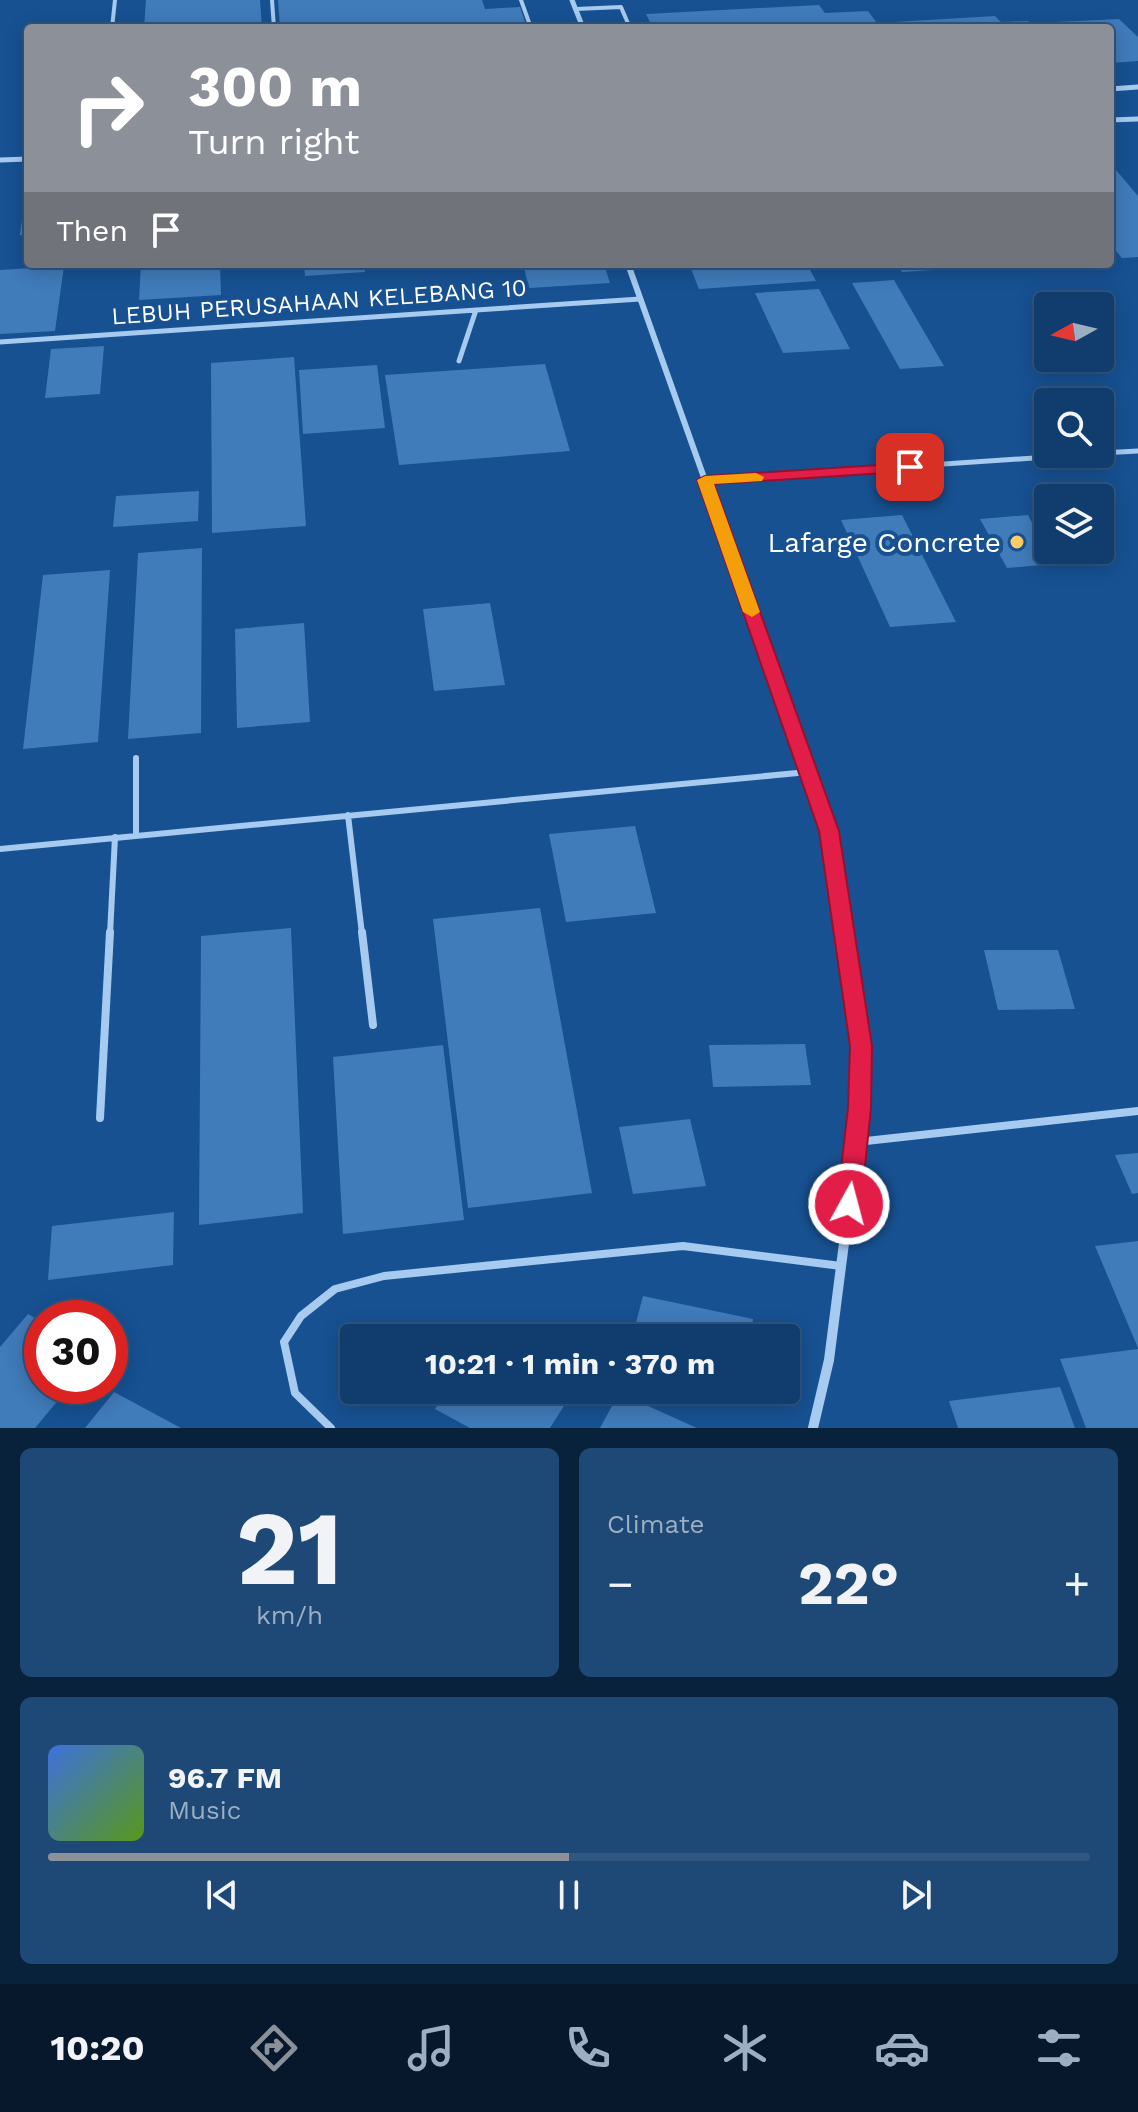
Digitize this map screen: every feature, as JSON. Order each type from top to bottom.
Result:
[{"type":"street","points":[[572,0],[582,24]]},
{"type":"street","points":[[1114,89],[1138,87]]},
{"type":"street","points":[[1114,120],[1138,119]]},
{"type":"street","points":[[0,160],[24,159]]},
{"type":"street","points":[[629,268],[829,831],[861,1046],[857,1142],[829,1360],[813,1428]]},
{"type":"lane","points":[[112,24],[115,0]]},
{"type":"lane","points":[[272,0],[274,24]]},
{"type":"lane","points":[[521,0],[530,24]]},
{"type":"lane","points":[[576,9],[621,7],[628,24]]},
{"type":"lane","name":"LEBUH PERUSAHAAN KELEBANG 10","points":[[0,342],[640,299]]},
{"type":"lane","points":[[459,361],[476,310]]},
{"type":"lane","points":[[1114,452],[1138,451]]},
{"type":"lane","points":[[705,480],[1034,458]]},
{"type":"lane","points":[[136,758],[136,835]]},
{"type":"lane","points":[[0,849],[808,772]]},
{"type":"lane","points":[[348,815],[373,1025]]},
{"type":"lane","points":[[100,1118],[115,837]]},
{"type":"lane","points":[[857,1142],[1138,1111]]},
{"type":"lane","points":[[331,1428],[295,1393],[284,1342],[301,1316],[335,1289],[384,1276],[683,1246],[841,1266]]},
{"type":"building","points":[[146,0],[260,0],[262,24],[144,24]]},
{"type":"building","points":[[278,0],[482,0],[485,9],[520,7],[526,24],[280,24]]},
{"type":"building","points":[[819,5],[825,13],[868,11],[877,23],[995,16],[1001,22],[1028,21],[1031,24],[651,24],[646,14]]},
{"type":"building","points":[[1119,19],[1138,37],[1138,61],[1114,63],[1114,24],[1056,22]]},
{"type":"building","points":[[1114,168],[1138,196],[1138,257],[1122,258],[1114,249]]},
{"type":"building","points":[[24,205],[24,235],[20,235]]},
{"type":"building","points":[[64,268],[55,331],[0,334],[0,270]]},
{"type":"building","points":[[141,268],[220,268],[221,295],[139,300]]},
{"type":"building","points":[[304,268],[364,268],[365,272],[305,276]]},
{"type":"building","points":[[524,268],[605,268],[610,283],[529,288]]},
{"type":"building","points":[[691,268],[809,268],[816,281],[699,289]]},
{"type":"building","points":[[900,268],[964,268],[902,272]]},
{"type":"building","points":[[894,280],[944,366],[900,369],[852,283]]},
{"type":"building","points":[[819,289],[850,349],[783,353],[755,293]]},
{"type":"building","points":[[104,346],[100,394],[45,398],[51,349]]},
{"type":"building","points":[[294,357],[306,526],[212,533],[211,363]]},
{"type":"building","points":[[545,364],[570,451],[399,465],[385,375]]},
{"type":"building","points":[[377,365],[385,428],[303,434],[299,370]]},
{"type":"building","points":[[199,491],[198,521],[113,527],[116,496]]},
{"type":"building","points":[[902,515],[956,622],[890,627],[841,520]]},
{"type":"building","name":"Lafarge Concrete","points":[[1028,515],[1034,527],[1034,564],[1053,564],[1007,568],[980,519]]},
{"type":"building","points":[[202,548],[201,733],[128,739],[138,553]]},
{"type":"building","points":[[110,570],[98,742],[23,749],[43,575]]},
{"type":"building","points":[[490,603],[505,685],[434,691],[423,609]]},
{"type":"building","points":[[304,623],[310,722],[237,728],[235,629]]},
{"type":"building","points":[[635,826],[656,913],[566,922],[549,834]]},
{"type":"building","points":[[540,908],[592,1193],[468,1208],[433,919]]},
{"type":"building","points":[[291,928],[303,1213],[199,1225],[201,936]]},
{"type":"building","points":[[984,950],[1058,950],[1075,1009],[998,1010]]},
{"type":"building","points":[[805,1044],[811,1085],[713,1087],[709,1045]]},
{"type":"building","points":[[443,1045],[464,1220],[343,1234],[333,1057]]},
{"type":"building","points":[[690,1119],[706,1186],[633,1194],[619,1127]]},
{"type":"building","points":[[1138,1153],[1138,1193],[1132,1194],[1115,1155]]},
{"type":"building","points":[[174,1212],[173,1265],[48,1280],[52,1226]]},
{"type":"building","points":[[1138,1241],[1138,1348],[1095,1246]]},
{"type":"building","points":[[643,1296],[753,1319],[752,1324],[636,1324]]},
{"type":"building","points":[[24,1319],[24,1404],[55,1404],[35,1428],[0,1428],[0,1347]]},
{"type":"building","points":[[1138,1349],[1138,1428],[1086,1428],[1060,1359]]},
{"type":"building","points":[[1060,1387],[1075,1428],[958,1428],[949,1401]]},
{"type":"building","points":[[128,1400],[181,1428],[85,1428],[104,1404],[128,1404]]},
{"type":"building","points":[[438,1404],[565,1404],[550,1428],[470,1428],[435,1409]]},
{"type":"building","points":[[613,1404],[644,1404],[697,1428],[600,1428]]},
{"type":"slow traffic","points":[[752,612],[705,480],[756,477]]},
{"type":"place","name":"Lafarge Concrete","points":[[1017,542]]},
{"type":"route","points":[[849,1204],[857,1142],[861,1046],[829,831],[705,480],[910,467]]}]
